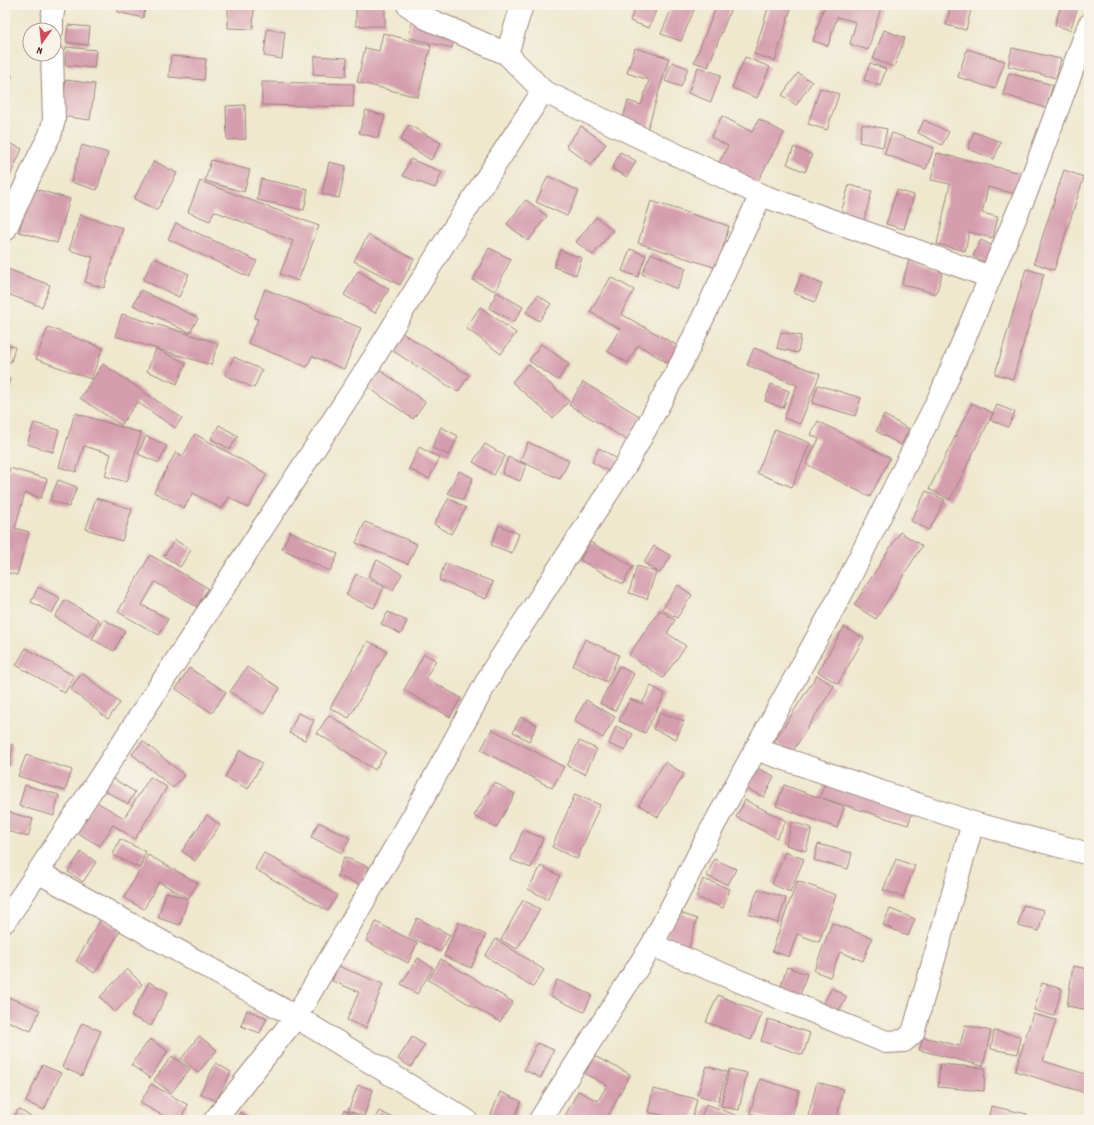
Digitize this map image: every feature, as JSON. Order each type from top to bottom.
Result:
[{"type":"street","points":[[52,22],[54,5]]},
{"type":"street","points":[[408,5],[426,18],[507,54],[542,91],[761,195],[990,277]]},
{"type":"street","points":[[507,54],[522,5]]},
{"type":"street","points":[[540,1120],[652,945],[710,832],[844,589],[940,396],[1028,188],[1089,25]]},
{"type":"street","points":[[5,230],[51,130],[54,120],[52,62]]},
{"type":"street","points":[[5,920],[38,872],[373,359],[451,232],[542,91]]},
{"type":"street","points":[[215,1120],[296,1017],[415,813],[493,670],[627,463],[683,360],[761,195]]},
{"type":"street","points":[[755,749],[973,823],[1089,854]]},
{"type":"street","points":[[652,945],[886,1042],[904,1041],[913,1033],[973,823]]},
{"type":"street","points":[[38,872],[296,1017],[466,1120]]},
{"type":"building","points":[[119,5],[146,5],[143,18],[118,12]]},
{"type":"building","points":[[356,5],[385,5],[385,26],[356,26]]},
{"type":"building","points":[[636,5],[658,5],[649,28],[630,21]]},
{"type":"building","points":[[673,5],[696,5],[681,41],[661,34]]},
{"type":"building","points":[[717,5],[732,6],[708,67],[694,62]]},
{"type":"building","points":[[769,5],[792,5],[775,61],[754,54]]},
{"type":"building","points":[[819,5],[871,5],[881,8],[868,50],[850,44],[856,22],[837,17],[828,46],[813,41],[824,7]]},
{"type":"building","points":[[951,5],[972,5],[966,30],[946,25]]},
{"type":"building","points":[[1061,5],[1077,10],[1070,30],[1055,25]]},
{"type":"building","points":[[5,6],[8,7],[6,18],[5,18]]},
{"type":"building","points":[[228,6],[254,7],[253,29],[228,28]]},
{"type":"building","points":[[413,16],[457,27],[452,48],[409,38]]},
{"type":"building","points":[[68,25],[90,27],[88,45],[66,42]]},
{"type":"building","points":[[267,29],[285,32],[282,59],[264,56]]},
{"type":"building","points":[[884,30],[905,38],[894,67],[873,59]]},
{"type":"building","points":[[383,33],[431,46],[418,97],[357,82],[365,48],[379,51]]},
{"type":"building","points":[[66,47],[96,50],[94,68],[65,65]]},
{"type":"building","points":[[635,48],[669,58],[645,137],[620,129],[628,101],[641,105],[649,80],[627,73]]},
{"type":"building","points":[[1012,48],[1061,59],[1056,78],[1008,66]]},
{"type":"building","points":[[967,49],[1005,61],[995,89],[958,77]]},
{"type":"building","points":[[171,56],[206,59],[204,80],[169,77]]},
{"type":"building","points":[[315,56],[347,58],[346,76],[313,74]]},
{"type":"building","points":[[745,57],[770,67],[757,98],[732,88]]},
{"type":"building","points":[[672,62],[688,68],[681,87],[665,81]]},
{"type":"building","points":[[870,63],[886,69],[880,86],[864,80]]},
{"type":"building","points":[[698,67],[721,75],[711,102],[688,93]]},
{"type":"building","points":[[5,72],[12,75],[6,92],[5,92]]},
{"type":"building","points":[[798,73],[812,82],[796,105],[782,95]]},
{"type":"building","points":[[1009,73],[1053,85],[1046,108],[1003,94]]},
{"type":"building","points":[[66,80],[95,84],[90,120],[61,116]]},
{"type":"building","points":[[262,82],[354,84],[353,107],[262,105]]},
{"type":"building","points":[[820,88],[839,94],[827,130],[808,124]]},
{"type":"building","points":[[245,105],[246,139],[227,140],[226,106]]},
{"type":"building","points":[[5,107],[8,108],[5,119]]},
{"type":"building","points":[[366,110],[385,116],[378,138],[359,133]]},
{"type":"building","points":[[722,116],[752,132],[759,119],[784,133],[754,188],[716,168],[728,146],[711,137]]},
{"type":"building","points":[[924,120],[949,132],[942,145],[918,133]]},
{"type":"building","points":[[862,124],[887,129],[883,147],[859,142]]},
{"type":"building","points":[[409,125],[441,143],[431,160],[400,140]]},
{"type":"building","points":[[581,126],[606,144],[591,165],[566,146]]},
{"type":"building","points":[[974,132],[1001,142],[994,159],[968,149]]},
{"type":"building","points":[[892,133],[934,148],[926,169],[884,154]]},
{"type":"building","points":[[5,141],[22,149],[5,187]]},
{"type":"building","points":[[82,145],[108,153],[97,190],[71,182]]},
{"type":"building","points":[[794,147],[812,155],[805,172],[787,164]]},
{"type":"building","points":[[620,152],[636,161],[627,177],[612,169]]},
{"type":"building","points":[[937,153],[1025,174],[1020,195],[988,187],[982,213],[998,217],[993,238],[969,232],[965,251],[937,244],[950,184],[931,180]]},
{"type":"building","points":[[410,159],[442,172],[435,188],[403,176]]},
{"type":"building","points":[[211,160],[250,170],[244,192],[205,181]]},
{"type":"building","points":[[154,161],[177,173],[157,210],[134,199]]},
{"type":"building","points":[[329,162],[346,166],[339,198],[322,194]]},
{"type":"building","points":[[1064,170],[1084,177],[1054,270],[1034,263]]},
{"type":"building","points":[[548,176],[579,191],[567,216],[536,202]]},
{"type":"building","points":[[261,179],[308,189],[304,210],[257,200]]},
{"type":"building","points":[[200,181],[319,226],[298,281],[280,274],[293,241],[214,211],[210,221],[188,212]]},
{"type":"building","points":[[849,185],[872,191],[864,220],[841,213]]},
{"type":"building","points":[[32,188],[70,199],[57,243],[19,232]]},
{"type":"building","points":[[897,190],[914,195],[904,229],[886,224]]},
{"type":"building","points":[[526,200],[547,216],[528,241],[507,224]]},
{"type":"building","points":[[651,201],[729,226],[717,268],[638,243]]},
{"type":"building","points":[[80,215],[123,228],[104,288],[85,282],[93,257],[69,250]]},
{"type":"building","points":[[596,217],[613,230],[593,255],[576,242]]},
{"type":"building","points":[[176,223],[257,261],[249,277],[168,239]]},
{"type":"building","points":[[368,235],[414,259],[400,285],[354,261]]},
{"type":"building","points":[[981,240],[998,249],[991,265],[973,256]]},
{"type":"building","points":[[489,248],[511,259],[495,291],[473,280]]},
{"type":"building","points":[[630,249],[646,255],[638,277],[622,271]]},
{"type":"building","points":[[560,250],[582,258],[576,275],[554,267]]},
{"type":"building","points":[[651,253],[686,268],[677,289],[642,274]]},
{"type":"building","points":[[154,258],[189,274],[179,297],[143,280]]},
{"type":"building","points":[[909,260],[943,271],[936,294],[902,284]]},
{"type":"building","points":[[5,268],[50,285],[42,307],[5,293]]},
{"type":"building","points":[[1026,269],[1044,274],[1013,379],[995,374]]},
{"type":"building","points":[[358,271],[389,289],[375,313],[344,295]]},
{"type":"building","points":[[801,275],[822,284],[815,302],[794,293]]},
{"type":"building","points":[[611,277],[634,290],[621,314],[680,347],[670,364],[638,345],[628,363],[607,351],[620,329],[590,312]]},
{"type":"building","points":[[265,289],[361,328],[344,369],[312,356],[307,367],[248,343],[258,319],[254,318]]},
{"type":"building","points":[[141,290],[198,318],[190,333],[133,305]]},
{"type":"building","points":[[497,292],[523,307],[514,322],[489,308]]},
{"type":"building","points":[[538,295],[551,304],[539,321],[526,312]]},
{"type":"building","points":[[480,307],[516,333],[501,354],[466,328]]},
{"type":"building","points":[[122,314],[218,343],[211,365],[115,336]]},
{"type":"building","points":[[48,327],[103,348],[91,379],[36,359]]},
{"type":"building","points":[[396,329],[469,375],[458,392],[385,346]]},
{"type":"building","points":[[781,332],[801,336],[798,353],[777,348]]},
{"type":"building","points":[[5,344],[15,347],[11,362],[5,361]]},
{"type":"building","points":[[541,344],[569,364],[558,380],[529,361]]},
{"type":"building","points":[[754,348],[820,374],[800,424],[784,418],[797,385],[747,365]]},
{"type":"building","points":[[156,349],[186,363],[177,384],[147,371]]},
{"type":"building","points":[[234,357],[262,370],[254,388],[225,375]]},
{"type":"building","points":[[103,364],[182,418],[175,428],[137,402],[121,425],[80,398]]},
{"type":"building","points":[[528,364],[569,401],[553,418],[512,382]]},
{"type":"building","points":[[373,365],[425,402],[413,419],[361,382]]},
{"type":"building","points":[[5,378],[10,379],[5,398]]},
{"type":"building","points":[[583,382],[641,417],[627,440],[569,405]]},
{"type":"building","points":[[771,384],[789,391],[783,408],[765,401]]},
{"type":"building","points":[[818,385],[861,398],[855,416],[812,403]]},
{"type":"building","points":[[972,403],[993,413],[950,500],[929,489]]},
{"type":"building","points":[[997,405],[1015,412],[1008,427],[990,420]]},
{"type":"building","points":[[75,413],[141,433],[127,482],[105,476],[111,454],[84,446],[76,472],[59,467]]},
{"type":"building","points":[[884,415],[909,429],[901,445],[876,431]]},
{"type":"building","points":[[818,421],[890,458],[870,497],[806,464],[819,439],[811,435]]},
{"type":"building","points":[[34,423],[59,430],[53,452],[27,444]]},
{"type":"building","points":[[219,425],[238,436],[230,449],[211,439]]},
{"type":"building","points":[[441,427],[458,436],[449,455],[432,448]]},
{"type":"building","points":[[775,429],[810,443],[792,487],[757,473]]},
{"type":"building","points":[[195,434],[267,474],[248,508],[229,497],[222,509],[193,493],[184,508],[154,492],[176,452],[183,456]]},
{"type":"building","points":[[146,436],[167,446],[159,463],[138,454]]},
{"type":"building","points":[[528,442],[569,461],[560,479],[520,461]]},
{"type":"building","points":[[485,444],[505,456],[494,475],[473,462]]},
{"type":"building","points":[[419,447],[440,458],[429,479],[409,469]]},
{"type":"building","points":[[599,448],[619,460],[612,473],[592,462]]},
{"type":"building","points":[[508,457],[526,465],[520,481],[502,474]]},
{"type":"building","points":[[10,468],[47,479],[41,498],[25,493],[15,528],[29,532],[17,575],[5,572],[5,484]]},
{"type":"building","points":[[459,471],[473,478],[463,500],[448,493]]},
{"type":"building","points":[[58,480],[77,487],[69,507],[50,500]]},
{"type":"building","points":[[926,491],[945,500],[929,530],[911,521]]},
{"type":"building","points":[[96,498],[132,509],[122,541],[86,529]]},
{"type":"building","points":[[449,498],[466,508],[451,534],[434,524]]},
{"type":"building","points":[[365,522],[417,544],[408,564],[356,543]]},
{"type":"building","points":[[499,525],[519,534],[512,553],[491,545]]},
{"type":"building","points":[[290,531],[338,554],[330,571],[282,549]]},
{"type":"building","points":[[900,532],[922,546],[876,619],[854,605]]},
{"type":"building","points":[[175,540],[191,550],[180,567],[164,556]]},
{"type":"building","points":[[590,542],[633,566],[623,584],[580,560]]},
{"type":"building","points":[[654,546],[671,556],[660,573],[644,563]]},
{"type":"building","points":[[150,555],[208,588],[197,607],[155,582],[142,605],[168,619],[159,635],[118,612]]},
{"type":"building","points":[[377,560],[402,574],[393,590],[368,576]]},
{"type":"building","points":[[445,563],[493,582],[486,599],[439,580]]},
{"type":"building","points":[[637,566],[656,572],[647,599],[629,593]]},
{"type":"building","points":[[356,574],[384,587],[374,608],[346,595]]},
{"type":"building","points":[[678,585],[692,595],[677,618],[662,609]]},
{"type":"building","points":[[38,587],[60,598],[52,613],[31,602]]},
{"type":"building","points":[[65,600],[99,620],[89,637],[55,617]]},
{"type":"building","points":[[660,610],[675,620],[667,633],[686,646],[663,678],[629,655]]},
{"type":"building","points":[[388,612],[407,621],[401,634],[381,624]]},
{"type":"building","points":[[103,619],[125,631],[114,651],[92,639]]},
{"type":"building","points":[[844,627],[864,638],[838,684],[818,672]]},
{"type":"building","points":[[585,639],[619,655],[607,682],[573,666]]},
{"type":"building","points":[[368,641],[387,651],[349,718],[330,708]]},
{"type":"building","points":[[26,648],[74,676],[65,693],[16,665]]},
{"type":"building","points":[[424,654],[436,660],[426,678],[461,698],[450,717],[404,690]]},
{"type":"building","points":[[619,666],[634,674],[615,711],[600,703]]},
{"type":"building","points":[[247,667],[280,688],[264,714],[230,692]]},
{"type":"building","points":[[189,668],[226,692],[212,713],[176,689]]},
{"type":"building","points":[[82,673],[120,703],[108,719],[70,689]]},
{"type":"building","points":[[817,675],[834,686],[791,754],[774,742]]},
{"type":"building","points":[[651,686],[665,694],[645,733],[619,721],[630,699],[642,704]]},
{"type":"building","points":[[586,700],[615,717],[603,738],[574,721]]},
{"type":"building","points":[[660,712],[684,721],[676,739],[653,729]]},
{"type":"building","points":[[298,713],[314,720],[305,740],[289,733]]},
{"type":"building","points":[[329,715],[386,752],[375,770],[317,733]]},
{"type":"building","points":[[521,717],[537,725],[529,741],[513,732]]},
{"type":"building","points":[[616,726],[633,734],[625,751],[609,744]]},
{"type":"building","points":[[492,729],[564,767],[552,788],[481,750]]},
{"type":"building","points":[[143,741],[184,775],[173,788],[132,754]]},
{"type":"building","points":[[579,741],[597,749],[585,774],[567,766]]},
{"type":"building","points":[[5,743],[13,745],[10,766],[5,765]]},
{"type":"building","points":[[240,750],[262,763],[248,789],[225,777]]},
{"type":"building","points":[[26,755],[72,770],[65,791],[18,776]]},
{"type":"building","points":[[665,762],[684,774],[658,817],[639,805]]},
{"type":"building","points":[[757,768],[774,776],[764,797],[747,789]]},
{"type":"building","points":[[107,775],[135,792],[128,804],[100,788]]},
{"type":"building","points":[[827,775],[916,802],[908,825],[822,798],[844,807],[837,828],[776,806],[784,785],[820,798]]},
{"type":"building","points":[[150,777],[167,787],[135,839],[113,825],[100,846],[76,832],[95,801],[124,818]]},
{"type":"building","points":[[494,782],[515,794],[496,828],[474,816]]},
{"type":"building","points":[[25,785],[59,795],[54,816],[19,806]]},
{"type":"building","points":[[575,794],[600,805],[577,859],[552,847]]},
{"type":"building","points":[[745,800],[786,821],[777,838],[736,817]]},
{"type":"building","points":[[5,811],[33,819],[28,837],[5,830]]},
{"type":"building","points":[[207,815],[220,825],[195,861],[182,851]]},
{"type":"building","points":[[319,822],[350,838],[342,853],[311,837]]},
{"type":"building","points":[[792,822],[812,828],[806,851],[786,845]]},
{"type":"building","points":[[523,830],[543,838],[531,868],[511,860]]},
{"type":"building","points":[[120,839],[146,852],[139,868],[113,855]]},
{"type":"building","points":[[818,844],[852,853],[848,869],[814,860]]},
{"type":"building","points":[[81,852],[96,862],[83,882],[68,872]]},
{"type":"building","points":[[785,852],[804,859],[790,892],[772,884]]},
{"type":"building","points":[[264,853],[337,895],[328,911],[255,869]]},
{"type":"building","points":[[148,855],[198,883],[188,898],[159,882],[144,909],[124,898]]},
{"type":"building","points":[[344,857],[369,867],[362,885],[337,876]]},
{"type":"building","points":[[714,859],[736,869],[728,885],[707,876]]},
{"type":"building","points":[[896,859],[915,866],[903,897],[883,890]]},
{"type":"building","points":[[541,866],[560,876],[547,899],[528,889]]},
{"type":"building","points":[[703,879],[730,889],[723,908],[696,897]]},
{"type":"building","points":[[797,881],[836,895],[819,942],[797,934],[789,957],[772,951]]},
{"type":"building","points":[[758,889],[786,898],[778,923],[749,914]]},
{"type":"building","points":[[166,892],[188,899],[180,925],[158,918]]},
{"type":"building","points":[[523,900],[540,909],[517,949],[501,940]]},
{"type":"building","points":[[1023,905],[1044,910],[1039,931],[1018,926]]},
{"type":"building","points":[[890,909],[915,919],[908,936],[883,925]]},
{"type":"building","points":[[675,911],[697,919],[686,958],[662,950]]},
{"type":"building","points":[[417,918],[450,935],[440,952],[409,936]]},
{"type":"building","points":[[101,919],[120,931],[95,973],[76,961]]},
{"type":"building","points":[[376,922],[417,943],[408,963],[366,941]]},
{"type":"building","points":[[459,922],[486,935],[471,968],[444,956]]},
{"type":"building","points":[[832,923],[872,938],[863,961],[840,952],[830,977],[814,971]]},
{"type":"building","points":[[496,939],[544,970],[533,987],[485,956]]},
{"type":"building","points":[[418,958],[433,968],[417,994],[401,984]]},
{"type":"building","points":[[441,959],[513,1002],[500,1022],[428,980]]},
{"type":"building","points":[[338,966],[383,984],[366,1028],[347,1020],[359,992],[332,981]]},
{"type":"building","points":[[1073,966],[1089,969],[1089,1010],[1067,1006]]},
{"type":"building","points":[[787,967],[807,974],[798,1001],[778,995]]},
{"type":"building","points":[[127,969],[142,984],[115,1012],[100,997]]},
{"type":"building","points":[[557,980],[592,995],[584,1012],[550,996]]},
{"type":"building","points":[[149,982],[168,992],[151,1026],[131,1016]]},
{"type":"building","points":[[1042,983],[1062,989],[1054,1016],[1034,1010]]},
{"type":"building","points":[[832,988],[847,997],[834,1018],[820,1009]]},
{"type":"building","points":[[718,995],[762,1014],[751,1040],[706,1022]]},
{"type":"building","points":[[6,996],[40,1010],[31,1031],[5,1020]]},
{"type":"building","points":[[247,1010],[267,1018],[260,1033],[241,1026]]},
{"type":"building","points":[[1033,1014],[1056,1020],[1043,1061],[1089,1075],[1089,1094],[1015,1071]]},
{"type":"building","points":[[768,1019],[810,1033],[803,1055],[761,1041]]},
{"type":"building","points":[[82,1023],[101,1031],[82,1076],[62,1067]]},
{"type":"building","points":[[965,1025],[991,1031],[983,1066],[919,1050],[923,1037],[960,1046]]},
{"type":"building","points":[[994,1031],[1020,1036],[1018,1054],[991,1049]]},
{"type":"building","points":[[199,1036],[217,1050],[198,1073],[181,1059]]},
{"type":"building","points":[[412,1037],[425,1045],[411,1067],[398,1059]]},
{"type":"building","points":[[150,1039],[168,1051],[150,1078],[131,1065]]},
{"type":"building","points":[[537,1043],[554,1050],[541,1078],[524,1070]]},
{"type":"building","points":[[172,1056],[190,1069],[171,1093],[154,1080]]},
{"type":"building","points":[[594,1056],[630,1074],[606,1120],[563,1120],[578,1091],[598,1101],[607,1085],[585,1074]]},
{"type":"building","points":[[216,1063],[231,1072],[216,1101],[200,1093]]},
{"type":"building","points":[[940,1064],[985,1068],[984,1091],[938,1087]]},
{"type":"building","points":[[42,1065],[61,1073],[44,1110],[26,1102]]},
{"type":"building","points":[[707,1066],[727,1072],[718,1101],[697,1095]]},
{"type":"building","points":[[729,1069],[747,1073],[739,1110],[721,1106]]},
{"type":"building","points":[[760,1079],[799,1091],[791,1120],[773,1120],[750,1113]]},
{"type":"building","points":[[817,1082],[843,1089],[837,1118],[845,1120],[807,1120]]},
{"type":"building","points":[[151,1084],[188,1105],[180,1120],[171,1120],[140,1103]]},
{"type":"building","points":[[358,1085],[373,1090],[364,1116],[348,1111]]},
{"type":"building","points":[[653,1089],[697,1099],[692,1120],[684,1120],[648,1112]]},
{"type":"building","points":[[500,1092],[521,1101],[514,1120],[489,1120]]},
{"type":"building","points":[[706,1104],[738,1116],[737,1120],[700,1120]]},
{"type":"building","points":[[991,1106],[1027,1114],[1026,1120],[988,1120]]},
{"type":"building","points":[[19,1109],[35,1120],[11,1120]]},
{"type":"building","points":[[345,1110],[359,1120],[338,1120]]},
{"type":"building","points":[[379,1111],[397,1120],[374,1120]]},
{"type":"building","points":[[240,1112],[251,1120],[234,1120]]}]
